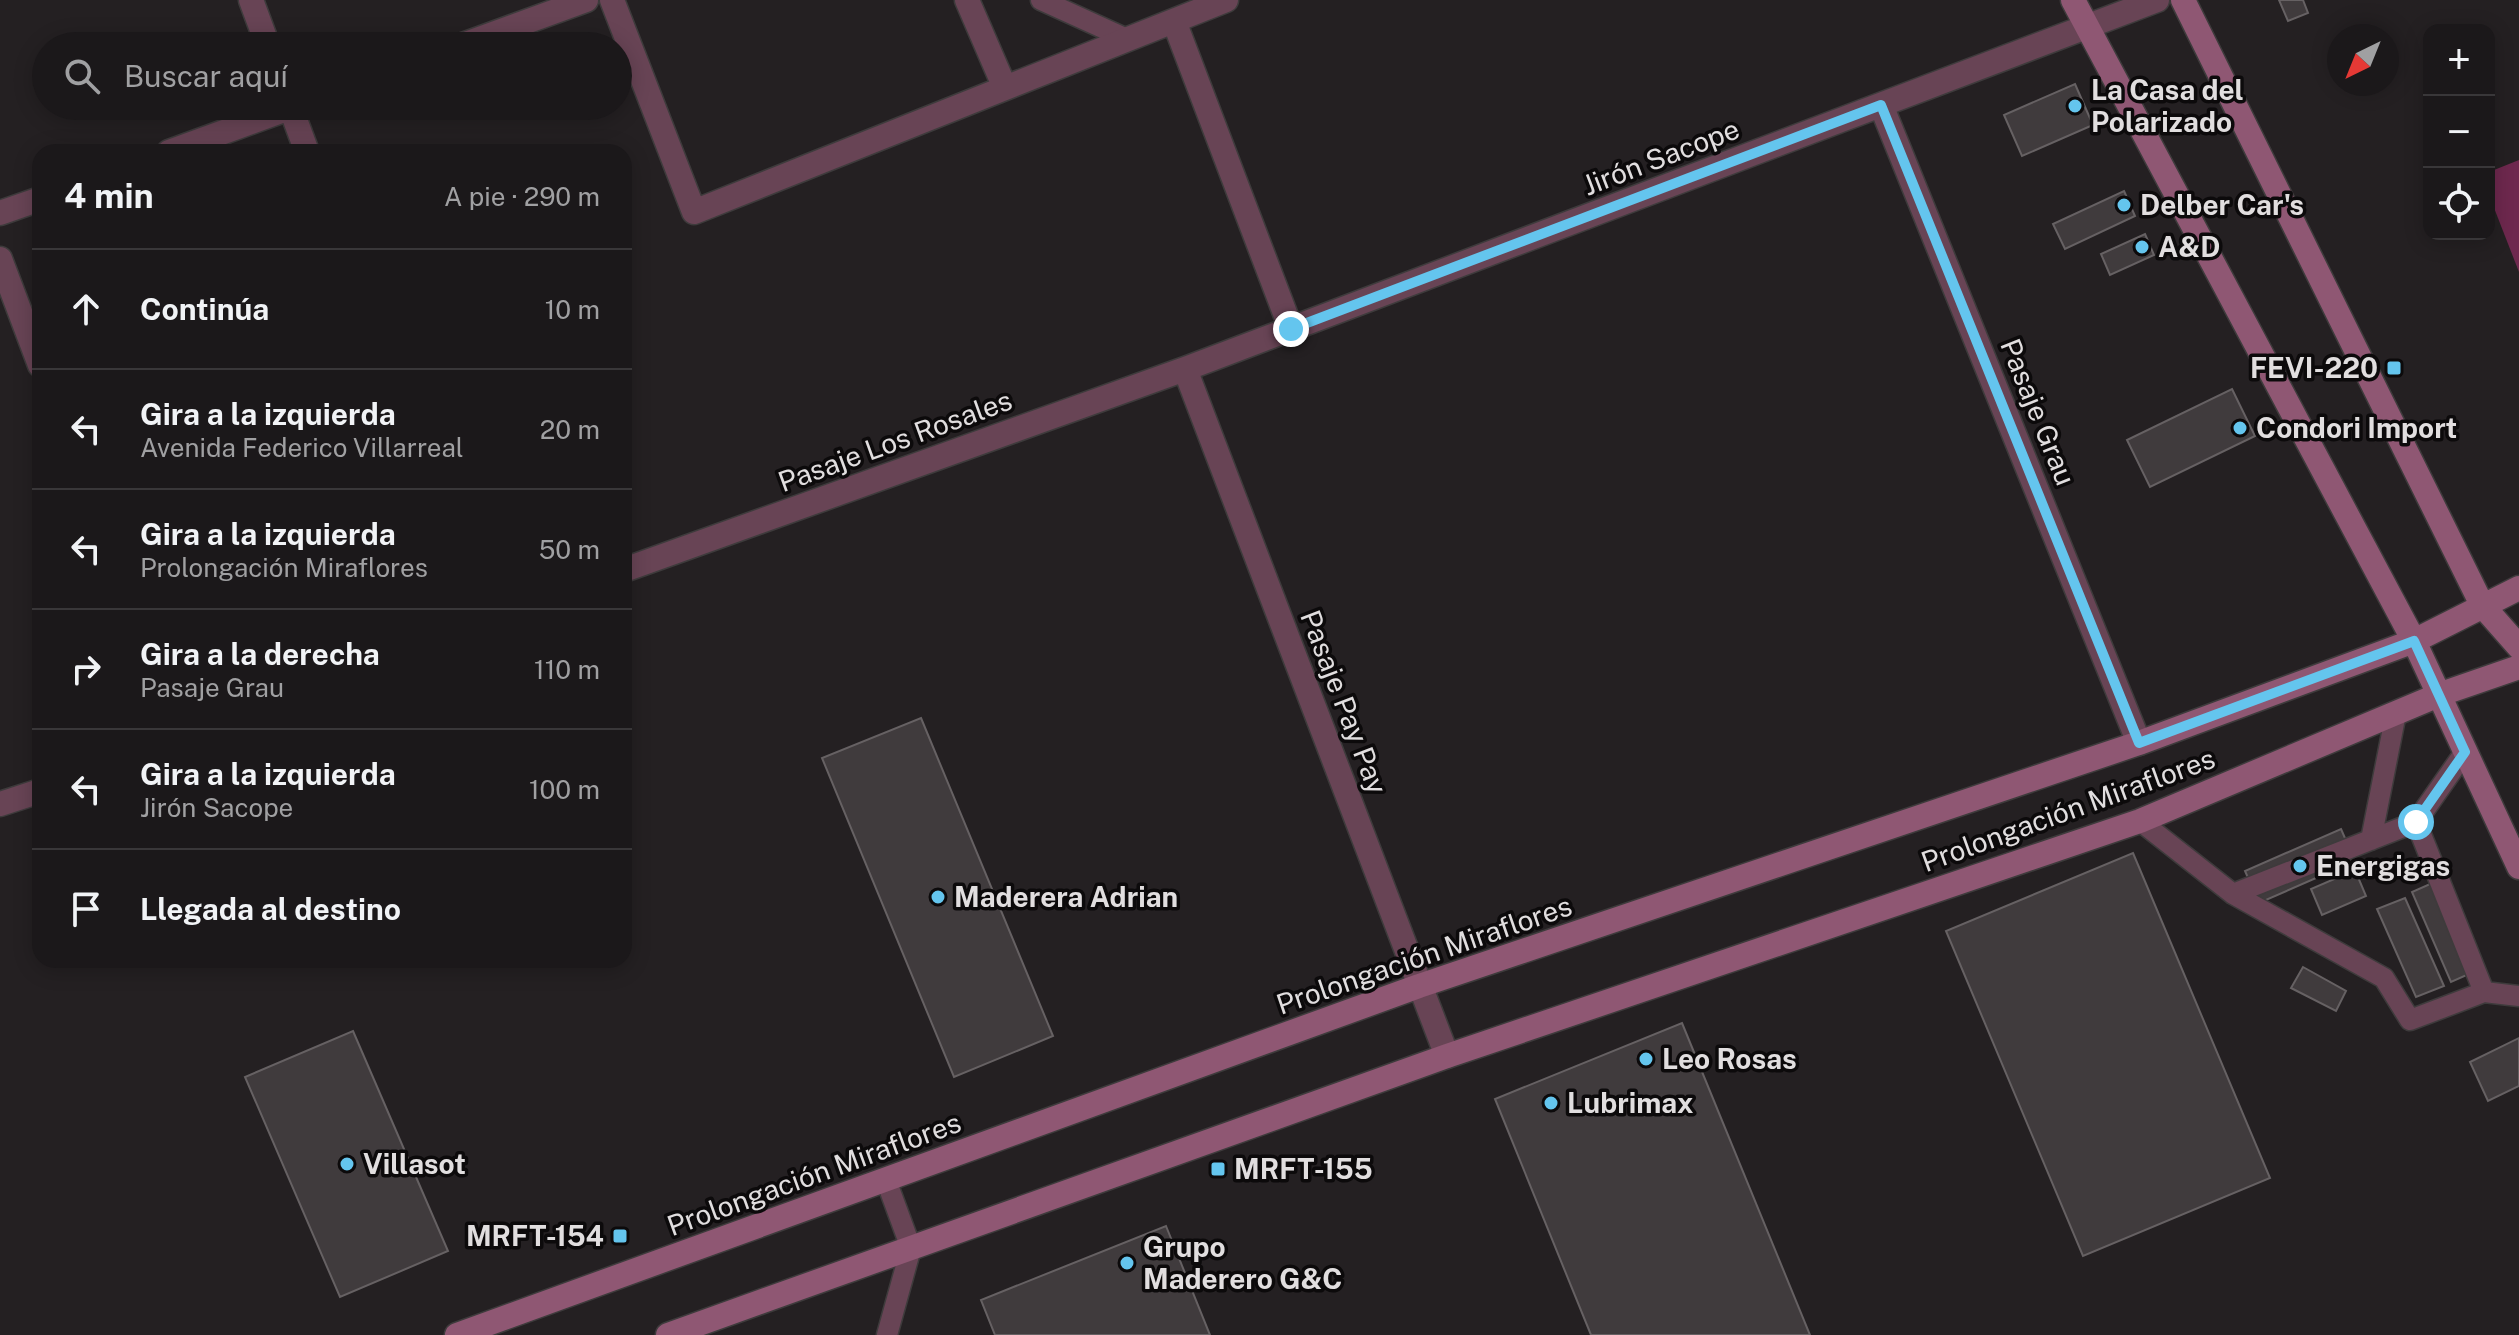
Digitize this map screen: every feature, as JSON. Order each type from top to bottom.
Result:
[{"type":"main road","points":[[2073,0],[2414,641],[2519,867]]},
{"type":"main road","points":[[2183,0],[2482,605],[2519,647]]},
{"type":"main road","name":"Prolongación Miraflores","points":[[457,1335],[1419,986],[2139,743],[2414,641],[2519,588]]},
{"type":"main road","name":"Prolongación Miraflores","points":[[668,1335],[1447,1056],[2140,821],[2441,694],[2519,667]]},
{"type":"street","points":[[251,0],[263,32]]},
{"type":"street","points":[[498,32],[586,0]]},
{"type":"street","points":[[612,0],[624,32]]},
{"type":"street","points":[[967,0],[1005,88]]},
{"type":"street","points":[[632,52],[694,212],[1226,0]]},
{"type":"street","name":"Jirón Sacope","points":[[1185,369],[2157,0]]},
{"type":"street","points":[[1174,21],[1291,329]]},
{"type":"street","name":"Pasaje Grau","points":[[1881,105],[2139,743]]},
{"type":"street","points":[[190,144],[255,120]]},
{"type":"street","points":[[297,120],[304,144]]},
{"type":"street","points":[[0,213],[32,202]]},
{"type":"street","points":[[0,259],[32,344]]},
{"type":"street","name":"Pasaje Los Rosales","points":[[632,567],[1185,369]]},
{"type":"street","name":"Pasaje Pay Pay","points":[[1185,369],[1447,1056]]},
{"type":"street","points":[[0,804],[32,794]]},
{"type":"lane","points":[[1041,0],[1127,39]]},
{"type":"lane","points":[[2371,840],[2396,713]]},
{"type":"lane","points":[[2233,894],[2416,822],[2465,752]]},
{"type":"lane","points":[[2140,821],[2233,894],[2384,978],[2410,1020],[2484,992],[2519,996]]},
{"type":"lane","points":[[2416,822],[2484,992]]},
{"type":"lane","points":[[886,1180],[911,1248],[887,1335]]},
{"type":"shaded area","points":[[2519,160],[2519,272],[2495,210],[2495,170]]},
{"type":"building","points":[[2279,0],[2303,0],[2308,13],[2288,21]]},
{"type":"building","points":[[2075,84],[2093,125],[2022,156],[2004,115]]},
{"type":"building","points":[[2124,191],[2135,216],[2065,249],[2053,224]]},
{"type":"building","points":[[2145,234],[2154,255],[2110,275],[2101,254]]},
{"type":"building","points":[[2232,389],[2255,436],[2150,487],[2127,440]]},
{"type":"building","name":"Maderera Adrian","points":[[921,718],[1053,1036],[954,1077],[822,758]]},
{"type":"building","name":"Energigas","points":[[2341,829],[2355,861],[2259,903],[2245,871]]},
{"type":"building","points":[[2133,853],[2270,1178],[2083,1256],[1946,931]]},
{"type":"building","name":"Energigas","points":[[2355,870],[2366,896],[2322,915],[2311,889]]},
{"type":"building","name":"Energigas","points":[[2439,880],[2478,970],[2451,982],[2412,892]]},
{"type":"building","name":"Energigas","points":[[2405,898],[2444,986],[2416,997],[2377,909]]},
{"type":"building","points":[[2303,967],[2346,991],[2336,1011],[2291,988]]},
{"type":"building","points":[[1682,1023],[1810,1335],[1591,1335],[1495,1099]]},
{"type":"building","name":"Villasot","points":[[353,1031],[448,1251],[340,1297],[245,1077]]},
{"type":"building","points":[[2519,1038],[2519,1086],[2488,1101],[2470,1062]]},
{"type":"building","name":"Grupo Maderero G&C","points":[[1166,1226],[1210,1335],[995,1335],[981,1300]]},
{"type":"place","name":"La Casa del Polarizado","points":[[2075,106]]},
{"type":"place","name":"Delber Car's","points":[[2124,205]]},
{"type":"place","name":"A&D","points":[[2142,247]]},
{"type":"place","name":"FEVI-220","points":[[2394,368]]},
{"type":"place","name":"Condori Import","points":[[2240,428]]},
{"type":"place","name":"Energigas","points":[[2300,866]]},
{"type":"place","name":"Maderera Adrian","points":[[938,897]]},
{"type":"place","name":"Leo Rosas","points":[[1646,1059]]},
{"type":"place","name":"Lubrimax","points":[[1551,1103]]},
{"type":"place","name":"Villasot","points":[[347,1164]]},
{"type":"place","name":"MRFT-155","points":[[1218,1169]]},
{"type":"place","name":"MRFT-154","points":[[620,1236]]},
{"type":"place","name":"Grupo Maderero G&C","points":[[1127,1263]]},
{"type":"route","points":[[1291,329],[1881,105],[2139,743],[2414,641],[2441,694],[2465,752],[2416,822]]}]
